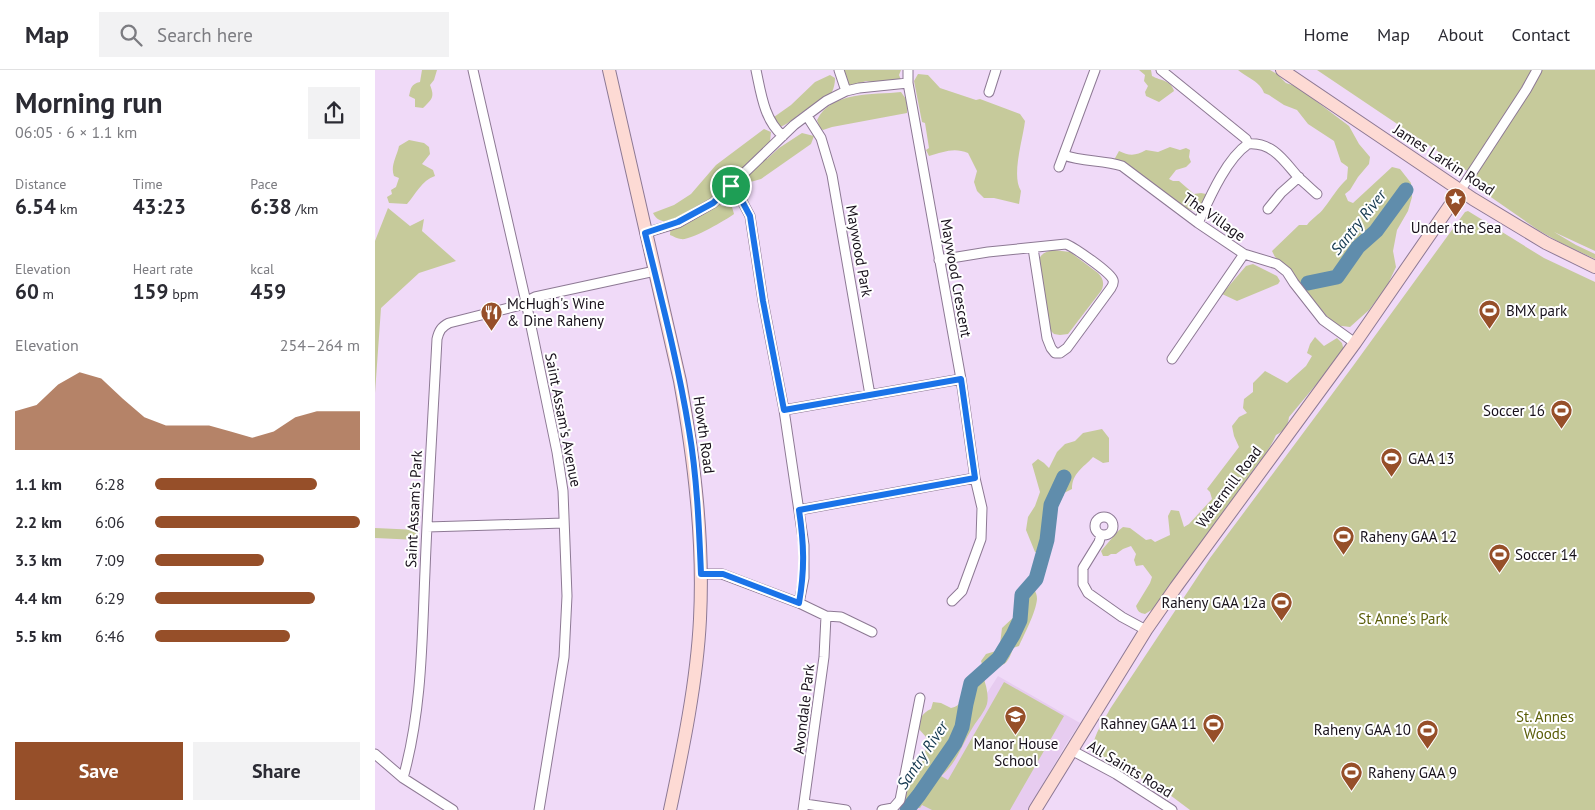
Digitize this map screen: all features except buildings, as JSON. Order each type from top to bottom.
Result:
[{"type":"main road","name":"Howth Road","points":[[609,70],[680,381],[689,431],[698,520],[701,574],[700,619],[692,689],[670,810]]},
{"type":"main road","name":"James Larkin Road","points":[[1282,70],[1460,191],[1546,243],[1595,267]]},
{"type":"main road","name":"Watermill Road","points":[[1035,810],[1146,630],[1206,545],[1355,343],[1460,191]]},
{"type":"street","name":"Saint Assam's Avenue","points":[[473,70],[526,302],[557,452],[563,491],[567,596],[564,657],[539,810]]},
{"type":"street","points":[[756,70],[766,112],[772,124],[783,136]]},
{"type":"street","points":[[839,70],[846,91]]},
{"type":"street","name":"Maywood Crescent","points":[[908,70],[908,83],[961,379],[975,478],[982,508],[981,539],[962,592],[951,601]]},
{"type":"street","points":[[989,92],[996,70]]},
{"type":"street","points":[[1059,167],[1095,70]]},
{"type":"street","points":[[1161,70],[1246,140],[1248,144]]},
{"type":"street","points":[[1460,191],[1537,70]]},
{"type":"street","points":[[645,233],[678,222],[713,203],[794,126],[826,101],[846,91],[859,88],[908,83]]},
{"type":"street","name":"Maywood Park","points":[[807,116],[821,138],[832,175],[869,395]]},
{"type":"street","points":[[1198,223],[1215,185],[1241,148],[1248,144],[1255,143],[1272,150],[1289,164],[1299,177],[1317,194]]},
{"type":"street","name":"The Village","points":[[1064,155],[1122,166],[1198,223],[1244,254],[1277,264],[1287,272],[1323,320],[1355,343]]},
{"type":"street","points":[[1268,209],[1281,193],[1299,177]]},
{"type":"street","points":[[731,186],[750,216],[763,301],[784,410],[804,545],[804,578],[799,603]]},
{"type":"street","points":[[939,260],[988,252],[1066,244],[1093,262],[1112,278],[1113,283],[1067,348],[1060,352],[1055,353],[1047,338],[1033,248]]},
{"type":"street","points":[[1172,358],[1244,254]]},
{"type":"street","name":"Saint Assam's Park","points":[[403,778],[410,755],[420,684],[439,333],[442,327],[449,323],[517,306],[535,297],[655,271]]},
{"type":"street","points":[[784,410],[961,379]]},
{"type":"street","points":[[799,510],[975,478]]},
{"type":"street","points":[[427,528],[564,523]]},
{"type":"street","points":[[1101,535],[1099,542],[1083,568],[1083,584],[1088,593],[1146,630]]},
{"type":"street","points":[[701,574],[723,574],[799,603],[826,616],[841,618],[872,632]]},
{"type":"street","name":"Avondale Park","points":[[826,616],[824,657],[804,807],[847,810]]},
{"type":"street","points":[[882,810],[893,808],[900,800],[920,698]]},
{"type":"street","name":"All Saints Road","points":[[1073,751],[1116,774],[1159,807],[1172,810]]},
{"type":"street","points":[[375,754],[403,778],[453,810]]},
{"type":"shaded area","name":"Manor House School","points":[[998,676],[1080,723],[1028,810],[912,810]]},
{"type":"green space","points":[[422,70],[437,70],[434,80],[430,85],[432,98],[423,108],[415,107],[415,99],[409,96],[413,85],[420,82]]},
{"type":"green space","points":[[843,70],[901,70],[899,75],[901,80],[882,84],[866,81],[851,86],[847,84]]},
{"type":"green space","points":[[1139,70],[1151,70],[1152,76],[1171,85],[1174,91],[1159,102],[1146,96],[1145,92],[1148,86],[1144,81],[1145,75]]},
{"type":"green space","points":[[1238,70],[1270,70],[1286,83],[1295,86],[1308,95],[1349,126],[1359,144],[1370,157],[1369,164],[1345,194],[1348,201],[1353,203],[1392,167],[1400,169],[1411,183],[1412,197],[1408,211],[1397,230],[1393,251],[1396,267],[1386,288],[1369,310],[1350,327],[1334,325],[1284,264],[1275,257],[1272,251],[1299,225],[1307,225],[1322,210],[1337,189],[1347,179],[1348,167],[1341,162],[1334,141],[1308,124],[1297,110],[1284,105],[1264,93],[1257,83]]},
{"type":"green space","points":[[1317,70],[1595,70],[1595,251],[1554,232],[1595,254],[1595,259],[1538,230],[1485,193],[1483,185],[1485,183]]},
{"type":"green space","points":[[918,74],[928,75],[940,88],[976,100],[980,99],[1020,114],[1025,121],[1017,167],[1018,184],[1021,191],[1019,204],[994,198],[984,198],[977,191],[974,182],[977,171],[968,153],[953,150],[929,156],[926,150],[929,148],[925,123],[922,122],[914,81]]},
{"type":"green space","points":[[830,75],[835,78],[829,96],[790,122],[780,127],[776,125],[774,117],[791,105],[815,82]]},
{"type":"green space","points":[[901,92],[908,102],[907,113],[823,130],[820,128],[817,120],[823,111],[842,99],[854,96]]},
{"type":"green space","points":[[764,129],[771,132],[770,142],[761,152],[767,159],[779,148],[802,133],[814,136],[811,144],[761,179],[747,183],[739,173],[718,203],[722,206],[732,207],[734,214],[700,234],[686,239],[670,235],[671,221],[656,218],[653,213],[674,205],[691,194],[716,165]]},
{"type":"green space","points":[[409,140],[424,143],[429,147],[430,154],[422,164],[433,170],[435,176],[423,184],[407,204],[389,203],[387,197],[392,194],[391,190],[396,187],[399,178],[394,176],[394,161],[399,146]]},
{"type":"green space","points":[[1170,147],[1190,150],[1189,157],[1191,162],[1186,167],[1176,170],[1169,179],[1179,181],[1194,194],[1206,194],[1205,199],[1196,212],[1186,208],[1114,160],[1119,151],[1133,155],[1146,150],[1158,152]]},
{"type":"green space","points":[[388,208],[410,226],[424,219],[422,231],[456,261],[419,273],[381,308],[375,393],[375,241]]},
{"type":"green space","name":"St Anne's Park","points":[[1468,211],[1544,258],[1595,282],[1595,810],[1190,810],[1170,795],[1094,751],[1094,741],[1099,730],[1110,709],[1210,558],[1465,212]]},
{"type":"green space","points":[[1054,250],[1070,252],[1098,273],[1103,284],[1101,291],[1068,334],[1060,335],[1054,334],[1050,330],[1038,262],[1044,253]]},
{"type":"green space","points":[[1253,264],[1277,276],[1280,281],[1278,284],[1237,301],[1222,294],[1246,266]]},
{"type":"green space","points":[[1315,337],[1324,346],[1337,338],[1342,343],[1344,351],[1289,417],[1285,428],[1276,435],[1243,486],[1153,609],[1145,614],[1140,613],[1136,606],[1152,577],[1143,565],[1136,566],[1134,560],[1136,554],[1131,546],[1108,556],[1103,556],[1101,551],[1123,527],[1130,528],[1146,540],[1151,539],[1155,542],[1170,535],[1168,516],[1171,510],[1179,511],[1184,527],[1189,524],[1212,499],[1207,489],[1239,447],[1232,426],[1239,417],[1247,413],[1243,408],[1244,399],[1253,392],[1253,383],[1265,371],[1287,383],[1306,366],[1312,356],[1307,353]]},
{"type":"green space","points":[[1102,429],[1109,438],[1109,462],[1103,463],[1093,457],[1079,471],[1072,483],[1072,489],[1064,493],[1054,509],[1051,522],[1052,529],[1048,541],[1049,547],[1045,553],[1035,552],[1026,530],[1028,517],[1035,506],[1040,492],[1032,464],[1038,459],[1049,468],[1057,452],[1065,444],[1075,441],[1083,433]]},
{"type":"green space","points":[[375,528],[418,530],[418,540],[375,538]]},
{"type":"green space","points":[[1025,585],[1033,588],[1037,599],[1032,617],[1019,646],[1013,648],[1008,660],[1002,665],[982,664],[981,661],[986,654],[996,651],[1000,644],[1002,628],[1016,615],[1018,599]]},
{"type":"green space","name":"Manor House School","points":[[975,675],[983,677],[987,690],[987,704],[955,759],[941,776],[948,780],[1004,682],[1064,716],[1010,810],[932,810],[922,805],[920,808],[912,807],[905,803],[902,795],[906,779],[915,767],[922,762],[925,755],[926,737],[918,728],[920,719],[925,712],[931,709],[933,702],[941,703],[951,708],[955,707],[961,701],[966,687]]},
{"type":"waterway","name":"Santry River","points":[[1308,283],[1337,277],[1358,247],[1376,231],[1406,190]]},
{"type":"waterway","name":"Santry River","points":[[907,810],[955,743],[962,727],[971,683],[999,658],[1013,635],[1020,620],[1022,595],[1036,579],[1047,540],[1051,505],[1064,477]]},
{"type":"place","name":"Under the Sea","points":[[1456,218]]},
{"type":"place","name":"BMX park","points":[[1490,330]]},
{"type":"place","name":"McHugh's Wine & Dine Raheny","points":[[491,332]]},
{"type":"place","name":"Soccer 16","points":[[1561,430]]},
{"type":"place","name":"GAA 13","points":[[1392,478]]},
{"type":"place","name":"Raheny GAA 12","points":[[1344,556]]},
{"type":"place","name":"Soccer 14","points":[[1499,574]]},
{"type":"place","name":"Raheny GAA 12a","points":[[1282,622]]},
{"type":"place","name":"Manor House School","points":[[1016,735]]},
{"type":"place","name":"Rahney GAA 11","points":[[1213,743]]},
{"type":"place","name":"Raheny GAA 10","points":[[1427,749]]},
{"type":"place","name":"Raheny GAA 9","points":[[1352,792]]},
{"type":"route","points":[[731,186],[750,216],[763,301],[784,410],[961,379],[975,478],[799,510],[804,545],[804,578],[799,603],[723,574],[701,574],[695,478],[689,431],[680,381],[645,233],[678,222],[713,203],[731,186]]},
{"type":"park label","name":"St. Annes Woods","points":[[1545,726]]}]
